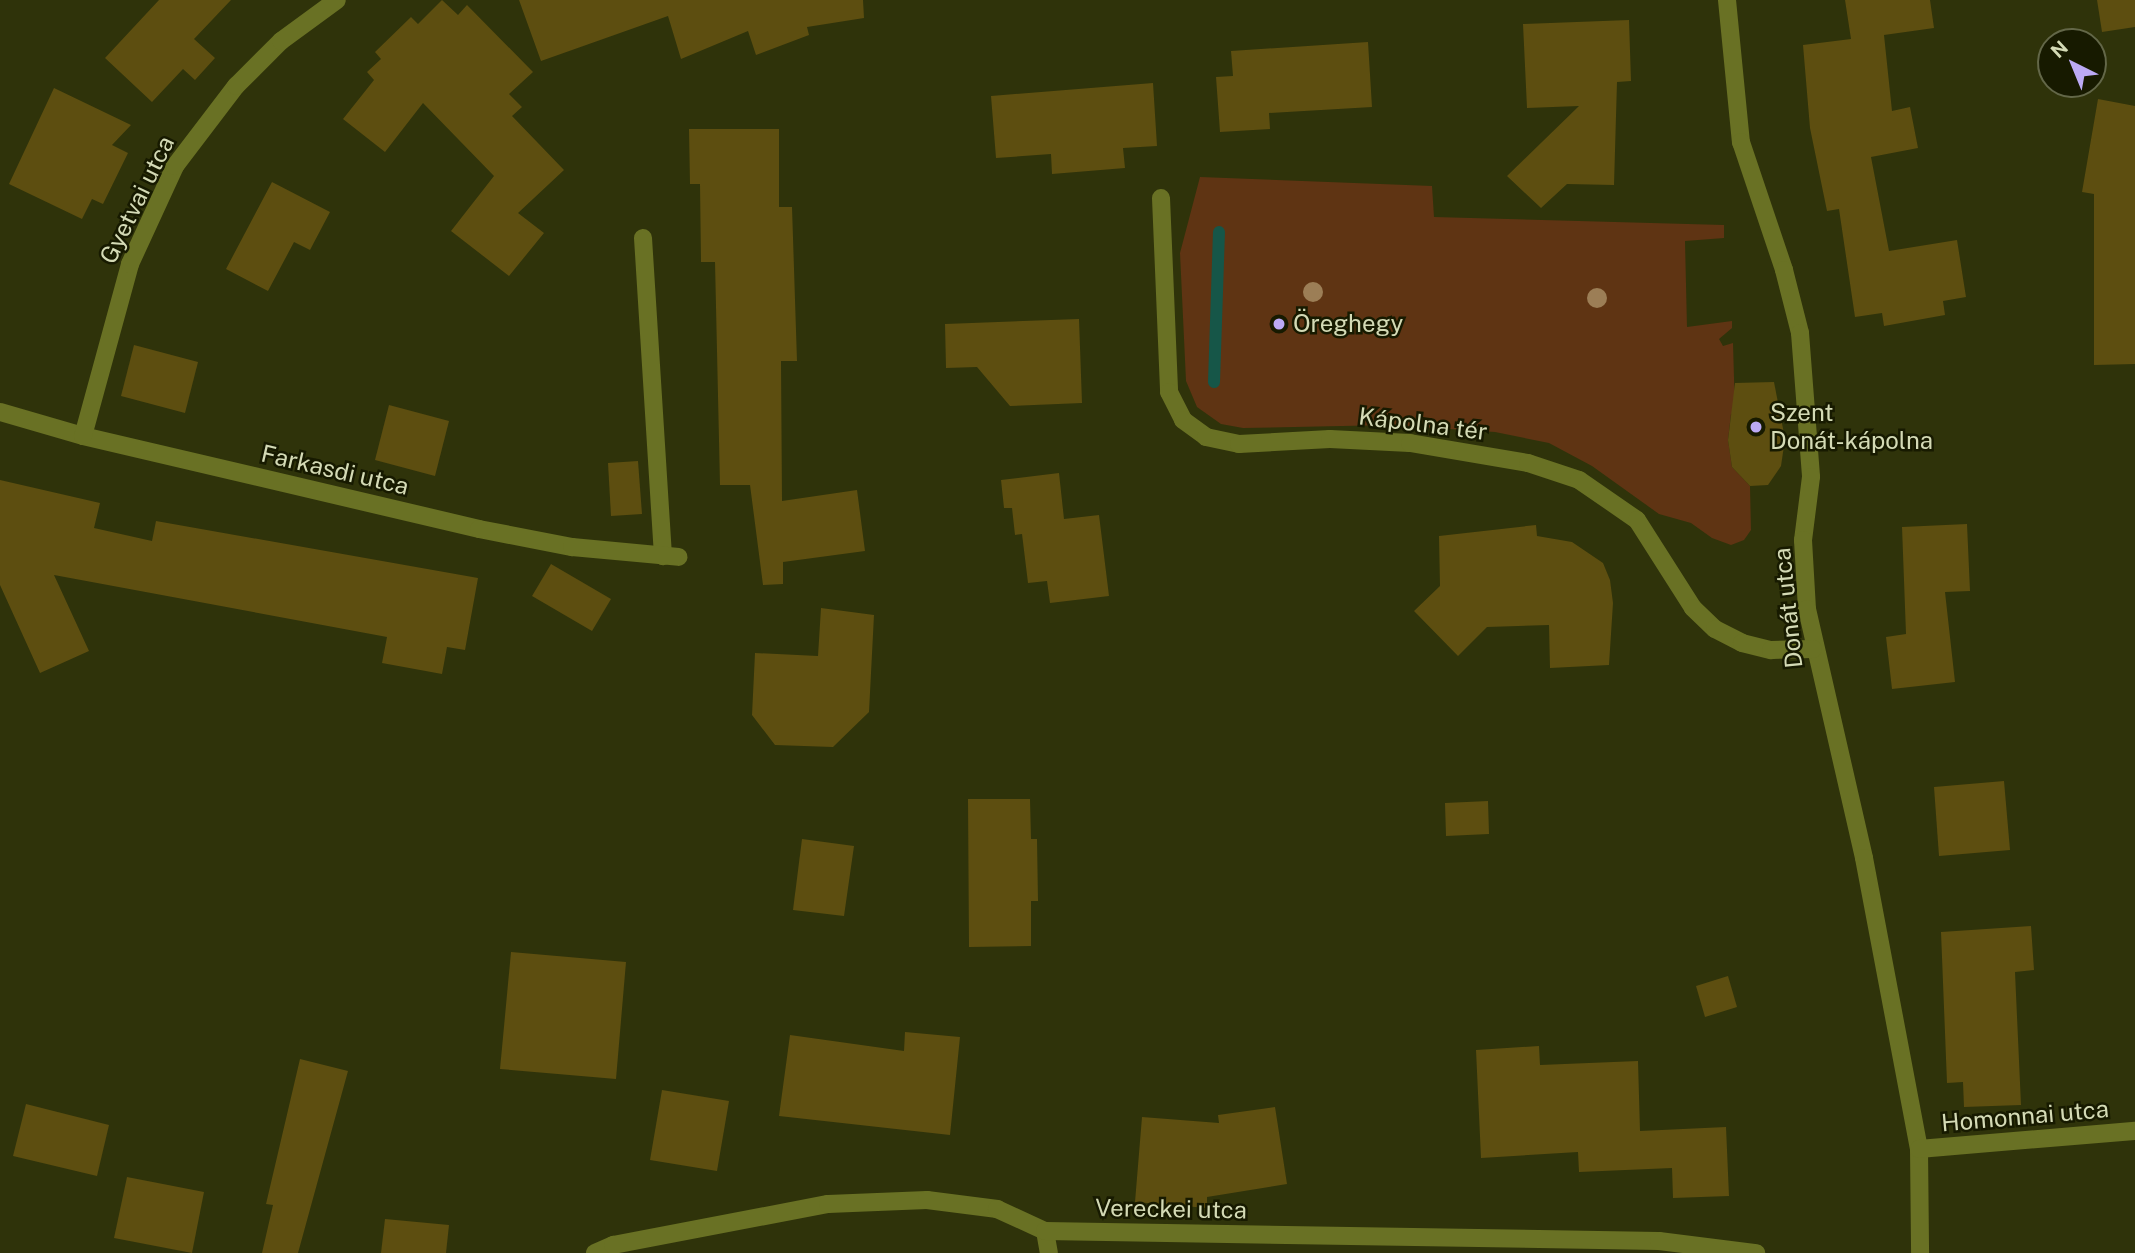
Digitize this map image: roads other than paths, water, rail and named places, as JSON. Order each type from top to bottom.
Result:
[{"type":"street","name":"Gyetvai utca","points":[[83,436],[130,264],[176,166],[236,86],[281,41],[337,0]]},
{"type":"street","name":"Donát utca","points":[[1727,0],[1741,142],[1784,270],[1800,334],[1808,406],[1811,477],[1803,540],[1813,649],[1864,858],[1919,1149],[1920,1253]]},
{"type":"street","name":"Kápolna tér","points":[[1161,198],[1169,392],[1183,420],[1206,437],[1239,444],[1330,439],[1410,443],[1528,463],[1579,480],[1637,520],[1693,608],[1715,629],[1742,643],[1771,650],[1813,649]]},
{"type":"street","name":"Farkasdi utca","points":[[0,412],[83,436],[479,529],[572,547],[671,556],[643,238]]},
{"type":"street","name":"Homonnai utca","points":[[1919,1149],[2135,1131]]},
{"type":"street","name":"Vereckei utca","points":[[595,1253],[613,1245],[828,1204],[927,1200],[997,1209],[1045,1231],[1659,1241],[1756,1253]]},
{"type":"street","points":[[1045,1231],[1049,1253]]},
{"type":"waterway","points":[[1214,382],[1219,232]]},
{"type":"place","name":"Öreghegy","points":[[1279,324]]},
{"type":"place","name":"Szent Donát-kápolna","points":[[1756,427]]}]
